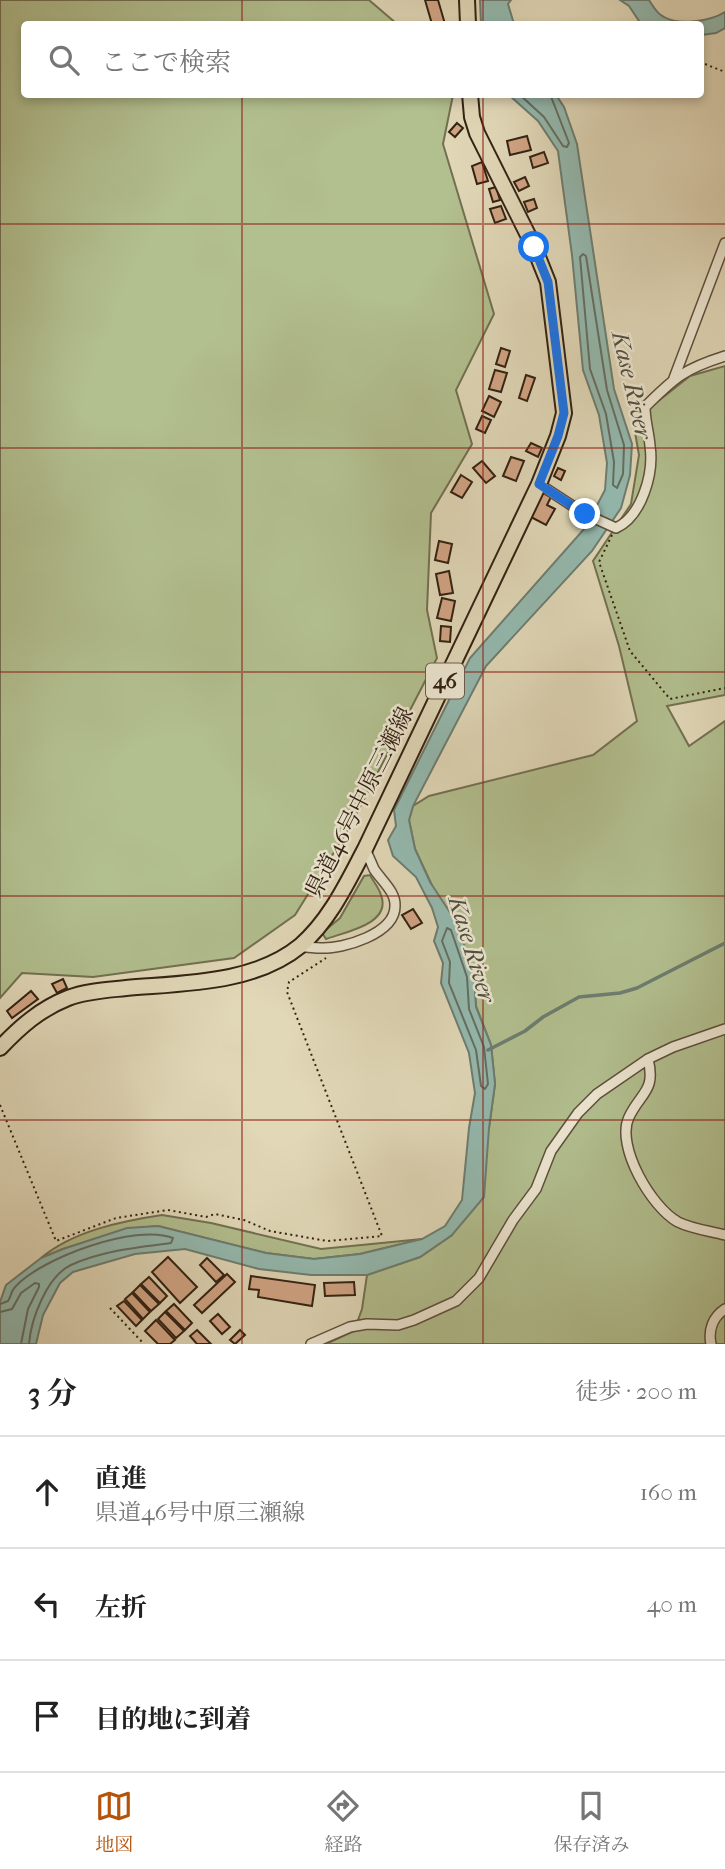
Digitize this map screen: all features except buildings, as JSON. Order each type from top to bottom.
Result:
[{"type":"main road","points":[[467,0],[468,21]]},
{"type":"main road","name":"県道46号中原三瀬線","points":[[0,1048],[22,1025],[43,1010],[70,997],[99,991],[226,979],[264,966],[299,946],[333,908],[365,849],[539,484],[564,413],[548,282],[534,247],[477,133],[470,98]]},
{"type":"street","points":[[674,378],[725,243]]},
{"type":"street","points":[[539,484],[585,514],[616,528],[626,524],[639,504],[651,468],[645,407],[674,378],[697,365],[725,356]]},
{"type":"street","points":[[299,946],[323,949],[361,940],[378,933],[391,920],[396,905],[391,891],[375,870],[365,849]]},
{"type":"street","points":[[312,1344],[350,1327],[406,1323],[456,1301],[479,1278],[513,1220],[536,1189],[551,1151],[578,1113],[597,1094],[648,1059],[673,1047],[725,1029]]},
{"type":"street","points":[[648,1059],[652,1074],[649,1088],[629,1118],[625,1135],[629,1151],[653,1200],[664,1212],[681,1224],[725,1235]]},
{"type":"street","points":[[711,1344],[711,1328],[725,1309]]},
{"type":"path","points":[[704,63],[725,72]]},
{"type":"path","points":[[616,528],[599,562],[631,651],[670,699],[725,688]]},
{"type":"path","points":[[0,1105],[55,1241],[116,1218],[168,1210],[206,1217],[215,1214],[244,1220],[270,1231],[327,1241],[382,1236],[287,992],[289,982],[323,959],[336,955]]},
{"type":"path","points":[[110,1308],[144,1344]]},
{"type":"green space","points":[[0,0],[369,0],[394,21],[21,21],[21,98],[452,98],[443,144],[494,314],[456,390],[472,444],[431,513],[427,610],[437,658],[348,830],[295,915],[234,958],[93,977],[22,973],[0,998]]},
{"type":"green space","points":[[725,366],[725,695],[667,706],[689,746],[725,721],[725,1344],[326,1344],[354,1331],[362,1309],[367,1275],[420,1257],[452,1235],[489,1128],[495,1084],[491,1045],[476,1006],[474,975],[415,849],[409,820],[413,806],[429,796],[593,755],[637,721],[619,646],[593,561],[631,504],[639,455],[633,421],[690,376]]},
{"type":"green space","points":[[370,875],[381,895],[383,905],[380,913],[355,930],[326,939],[322,933],[340,918],[364,876]]},
{"type":"green space","points":[[162,1215],[211,1223],[321,1249],[422,1239],[360,1254],[314,1259],[266,1253],[158,1226],[127,1229],[41,1258],[83,1234],[131,1220]]},
{"type":"water","points":[[480,0],[511,0],[508,4],[513,21],[481,21]]},
{"type":"water","points":[[620,0],[649,0],[662,16],[678,21],[639,21],[629,6]]},
{"type":"water","points":[[725,12],[725,28],[704,35],[704,21],[694,21]]},
{"type":"water","points":[[512,98],[558,98],[564,107],[577,144],[614,389],[632,444],[630,475],[621,508],[592,551],[486,666],[413,806],[409,820],[415,849],[430,882],[457,923],[474,975],[476,1007],[491,1045],[495,1084],[484,1197],[452,1235],[420,1257],[367,1275],[311,1275],[259,1269],[185,1249],[135,1254],[73,1272],[60,1283],[43,1315],[36,1344],[0,1344],[0,1302],[6,1285],[41,1258],[127,1228],[158,1226],[266,1253],[314,1259],[360,1254],[422,1239],[445,1226],[462,1200],[475,1093],[469,1053],[441,983],[443,963],[434,941],[438,927],[432,908],[416,877],[393,856],[388,840],[396,826],[394,810],[470,658],[585,528],[605,490],[607,463],[599,415],[583,370],[572,255],[558,151],[538,121]]},
{"type":"waterway","points":[[488,1050],[525,1031],[543,1017],[579,997],[620,993],[637,988],[725,943]]},
{"type":"route","points":[[534,247],[548,282],[564,413],[539,484],[585,514]]},
{"type":"water label","name":"Kase River","points":[[632,385]]},
{"type":"water label","name":"Kase River","points":[[472,949]]}]
